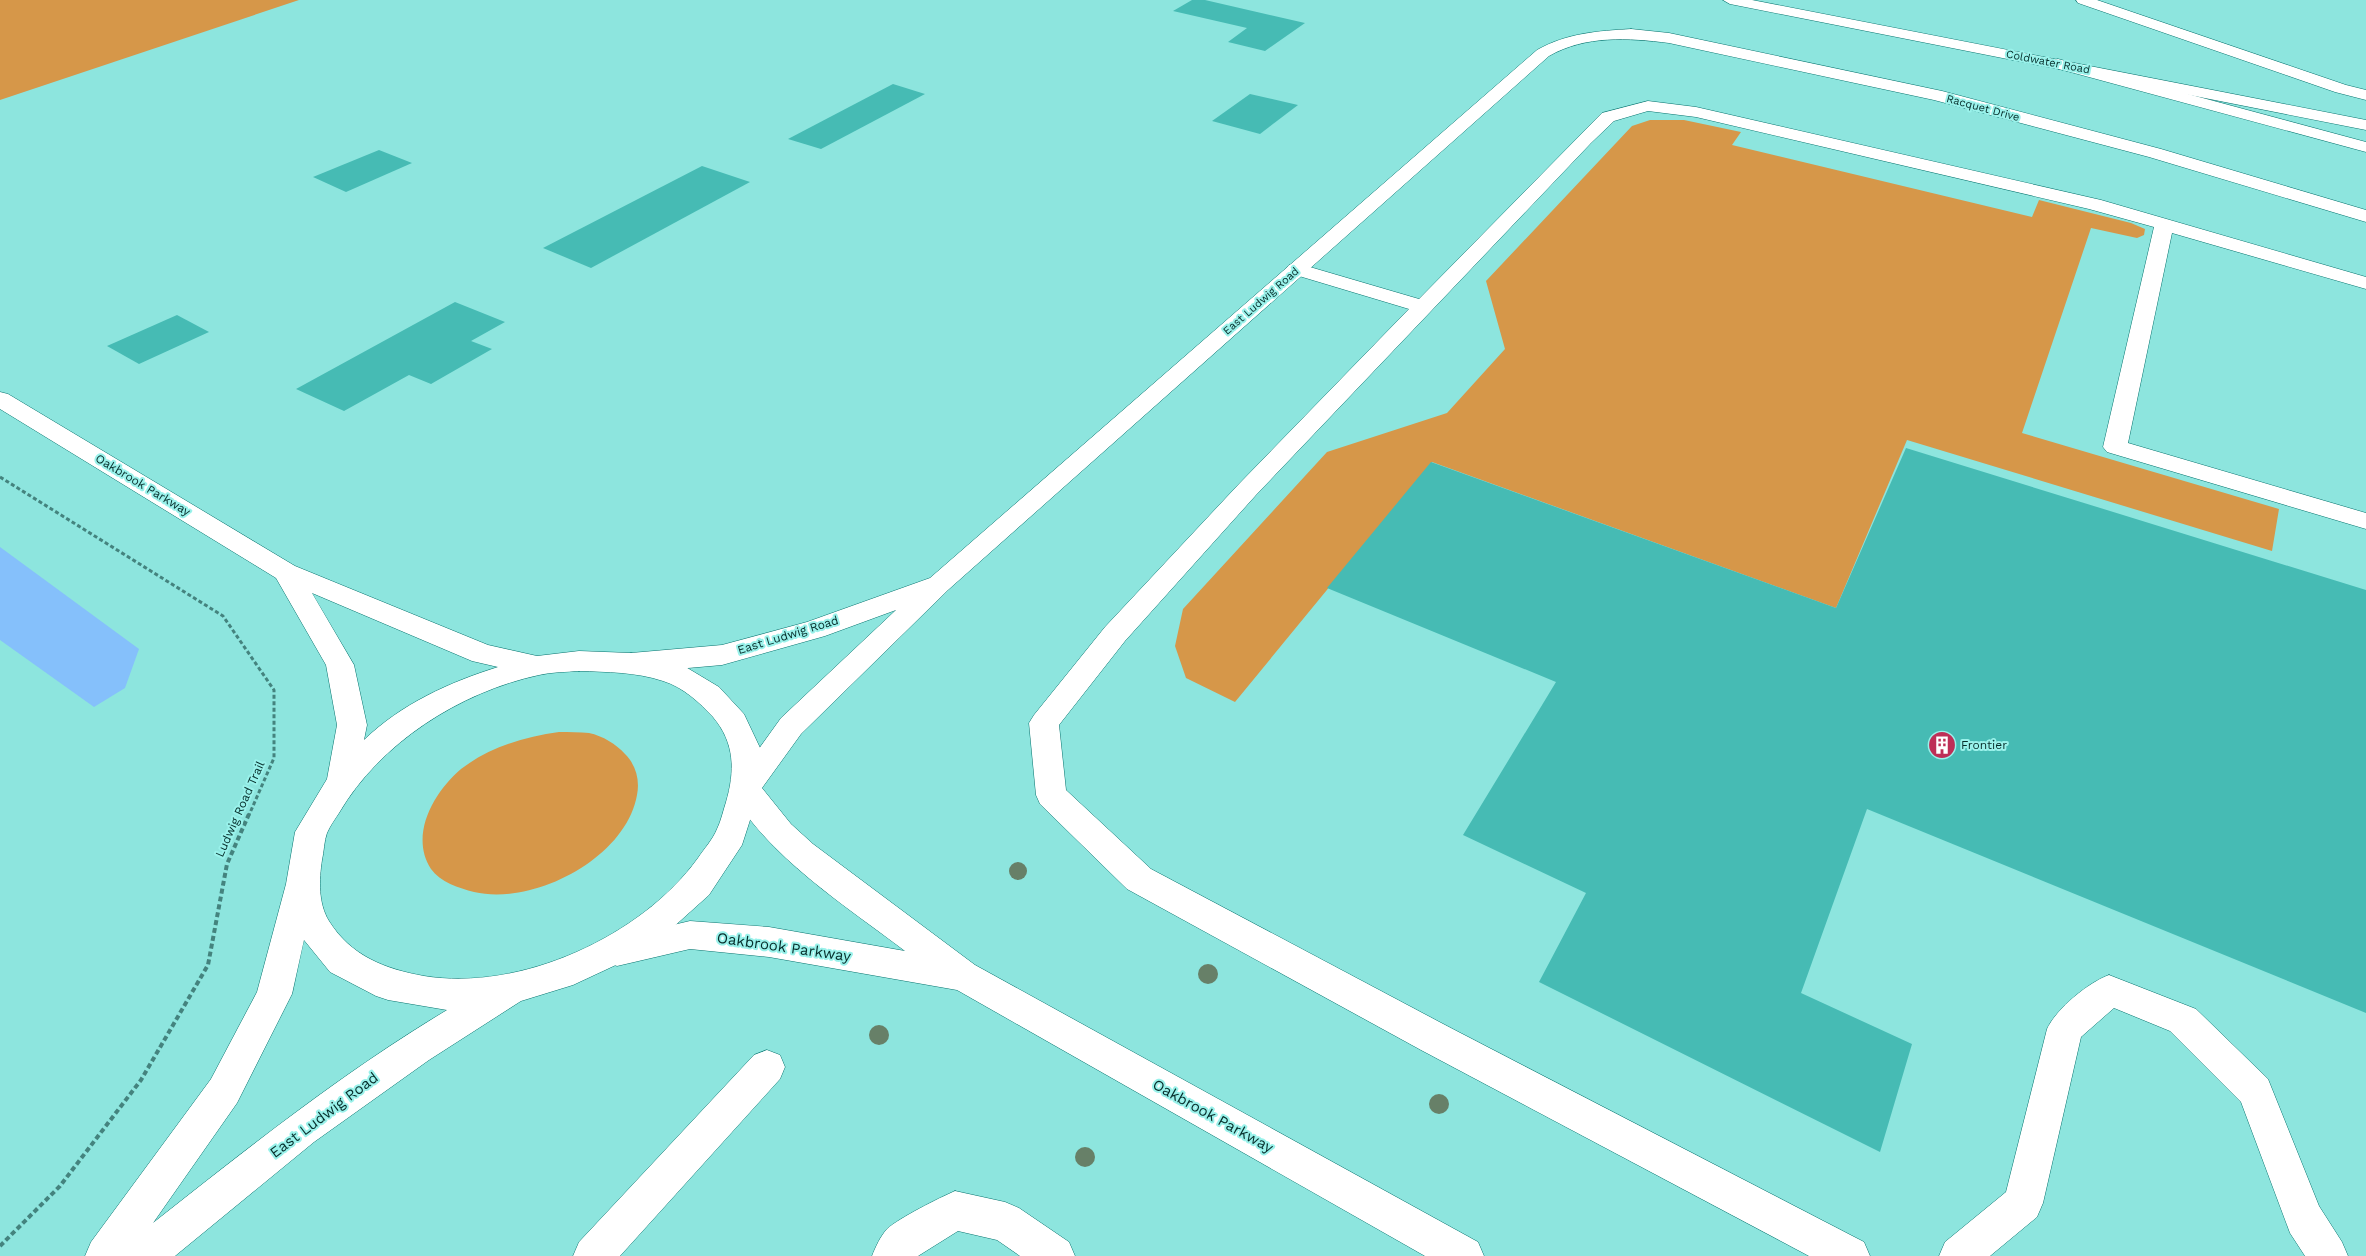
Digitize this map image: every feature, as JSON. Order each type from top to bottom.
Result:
[{"type":"main road","name":"Coldwater Road","points":[[1730,0],[2366,125]]},
{"type":"main road","points":[[2083,0],[2341,89],[2366,95]]},
{"type":"main road","name":"Racquet Drive","points":[[1593,36],[1631,34],[1669,38],[1936,95],[2155,153],[2366,216]]},
{"type":"main road","name":"East Ludwig Road","points":[[745,789],[791,726],[939,584],[1543,53],[1559,44],[1593,36]]},
{"type":"main road","points":[[2058,64],[2366,146]]},
{"type":"main road","points":[[1850,1256],[1434,1038],[1139,879],[1051,795],[1044,723],[1121,626],[1247,490],[1584,139],[1608,117],[1648,106],[1696,112],[2094,204],[2366,283]]},
{"type":"main road","points":[[2164,225],[2114,447],[2366,521]]},
{"type":"main road","points":[[1296,269],[1423,307]]},
{"type":"main road","name":"Oakbrook Parkway","points":[[0,399],[286,572],[482,654],[539,665]]},
{"type":"main road","name":"Oakbrook Parkway","points":[[286,572],[340,665],[352,725],[342,781]]},
{"type":"main road","name":"East Ludwig Road","points":[[631,663],[722,655],[814,629],[939,584]]},
{"type":"main road","points":[[105,1256],[224,1091],[274,994],[302,884],[311,832],[342,781],[379,744],[423,711],[472,686],[539,665],[579,661],[631,663],[674,673],[709,694],[734,722],[747,752],[745,789],[731,836],[697,885],[648,929],[606,954],[561,974],[514,988],[446,994],[388,985],[342,962],[313,926],[302,884]]},
{"type":"main road","name":"Oakbrook Parkway","points":[[745,789],[780,833],[802,852],[962,976],[1464,1256]]},
{"type":"main road","name":"Oakbrook Parkway","points":[[606,954],[690,935],[769,942],[962,976]]},
{"type":"main road","name":"East Ludwig Road","points":[[143,1256],[301,1129],[416,1048],[514,988]]},
{"type":"main road","points":[[1959,1256],[2023,1203],[2065,1029],[2109,990],[2182,1020],[2255,1090],[2304,1219],[2328,1256]]},
{"type":"main road","points":[[593,1256],[767,1067]]},
{"type":"main road","points":[[892,1256],[902,1243],[955,1211],[1005,1222],[1055,1256]]},
{"type":"path","name":"Ludwig Road Trail","points":[[0,477],[223,616],[274,690],[274,758],[227,864],[208,965],[141,1080],[60,1186],[0,1246]]},
{"type":"shaded area","points":[[0,0],[299,0],[0,100]]},
{"type":"shaded area","points":[[1650,120],[1684,120],[1741,132],[1732,145],[2032,217],[2039,200],[2131,223],[2145,229],[2144,235],[2137,238],[2091,228],[2022,433],[2279,509],[2272,551],[1907,440],[1836,608],[1432,462],[1235,702],[1186,678],[1175,646],[1183,609],[1327,452],[1447,413],[1505,349],[1486,281],[1632,126]]},
{"type":"shaded area","points":[[559,732],[589,733],[599,736],[618,747],[632,763],[637,778],[637,795],[629,818],[615,839],[596,857],[574,872],[549,884],[523,892],[498,894],[474,892],[439,878],[431,869],[425,856],[424,828],[434,802],[451,779],[472,761],[496,749],[520,740]]},
{"type":"water","points":[[0,547],[139,649],[125,688],[94,707],[0,640]]},
{"type":"building","points":[[1192,0],[1205,0],[1305,23],[1265,51],[1228,42],[1247,28],[1173,11]]},
{"type":"building","points":[[893,84],[925,94],[821,149],[788,139]]},
{"type":"building","points":[[1250,94],[1298,105],[1260,134],[1212,121]]},
{"type":"building","points":[[379,150],[412,163],[346,192],[313,177]]},
{"type":"building","points":[[702,166],[750,182],[591,268],[543,248]]},
{"type":"building","points":[[455,302],[505,322],[471,341],[492,349],[431,384],[409,375],[344,411],[296,389]]},
{"type":"building","points":[[177,315],[209,332],[139,364],[107,346]]},
{"type":"building","name":"Frontier","points":[[1906,448],[2366,590],[2366,1013],[1867,809],[1801,993],[1912,1044],[1880,1152],[1539,982],[1586,893],[1463,835],[1556,682],[1327,588],[1431,462],[1836,608]]},
{"type":"place","name":"Frontier","points":[[1942,745]]}]
